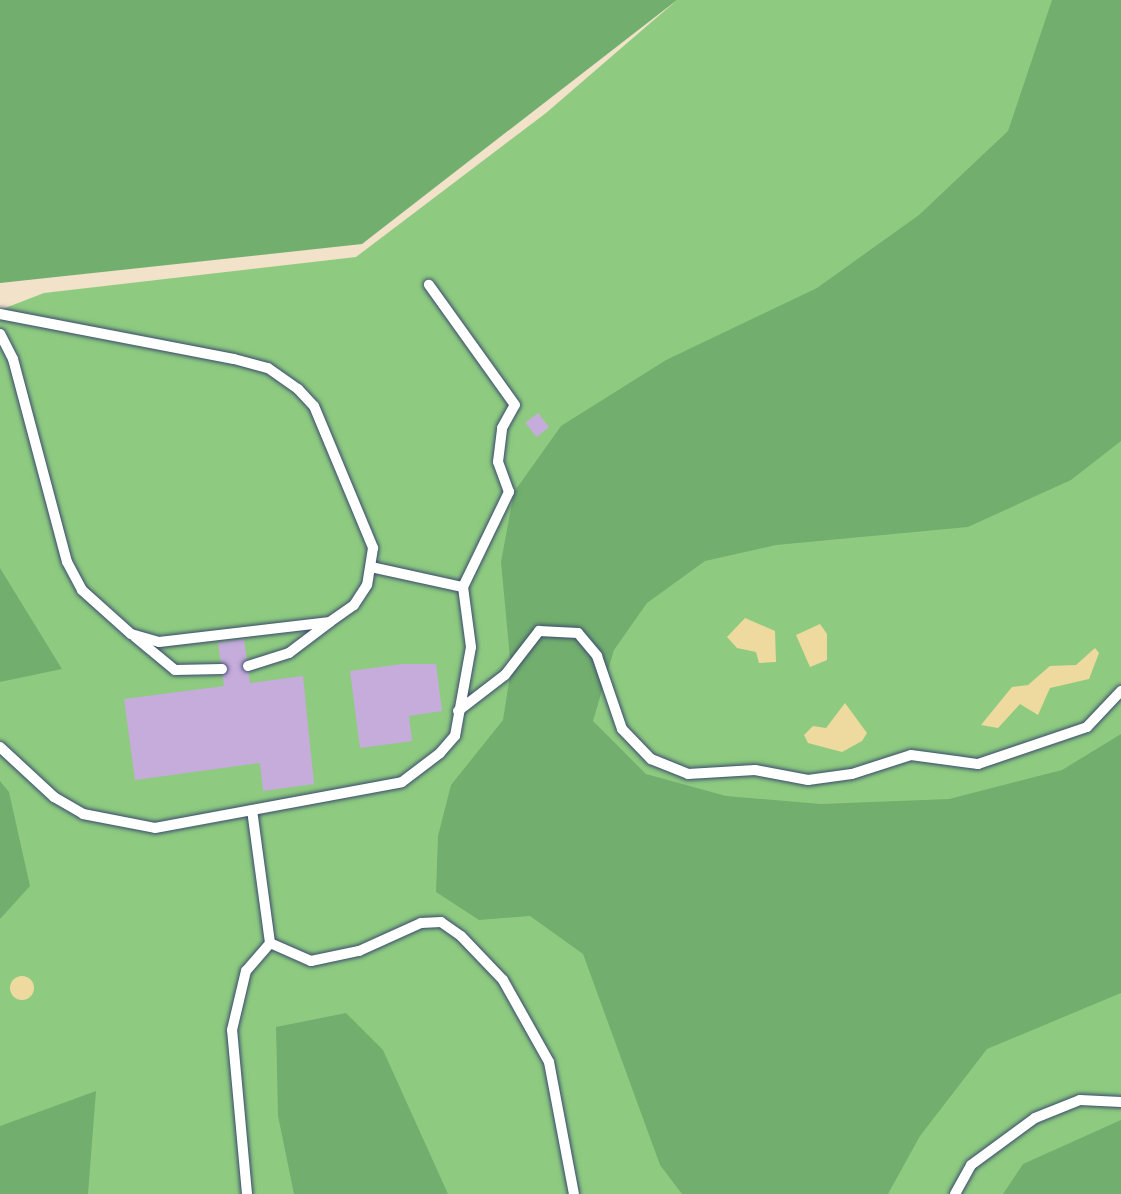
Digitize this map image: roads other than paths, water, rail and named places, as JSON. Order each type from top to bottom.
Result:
[{"type":"lane","points":[[0,747],[54,797],[111,824],[155,828],[402,782],[454,736],[471,647],[463,587],[509,492],[498,462],[502,428],[515,405],[430,285]]},
{"type":"lane","points":[[0,314],[268,368],[314,406],[373,548],[371,568],[354,605],[289,654],[248,666]]},
{"type":"lane","points":[[0,334],[13,359],[67,562],[82,590],[175,670],[222,669]]},
{"type":"lane","points":[[371,568],[463,587]]},
{"type":"lane","points":[[131,634],[159,642],[330,622]]},
{"type":"lane","points":[[458,712],[504,674],[539,631],[578,633],[597,656],[622,730],[651,759],[688,774],[755,770],[808,780],[852,774],[911,755],[978,764],[1088,727],[1121,690]]},
{"type":"lane","points":[[246,1194],[232,1030],[246,972],[270,943],[252,810]]},
{"type":"lane","points":[[270,943],[311,961],[359,951],[420,922],[441,922],[460,936],[503,980],[548,1062],[574,1194]]},
{"type":"lane","points":[[955,1194],[971,1165],[1035,1118],[1080,1100],[1121,1102]]}]
